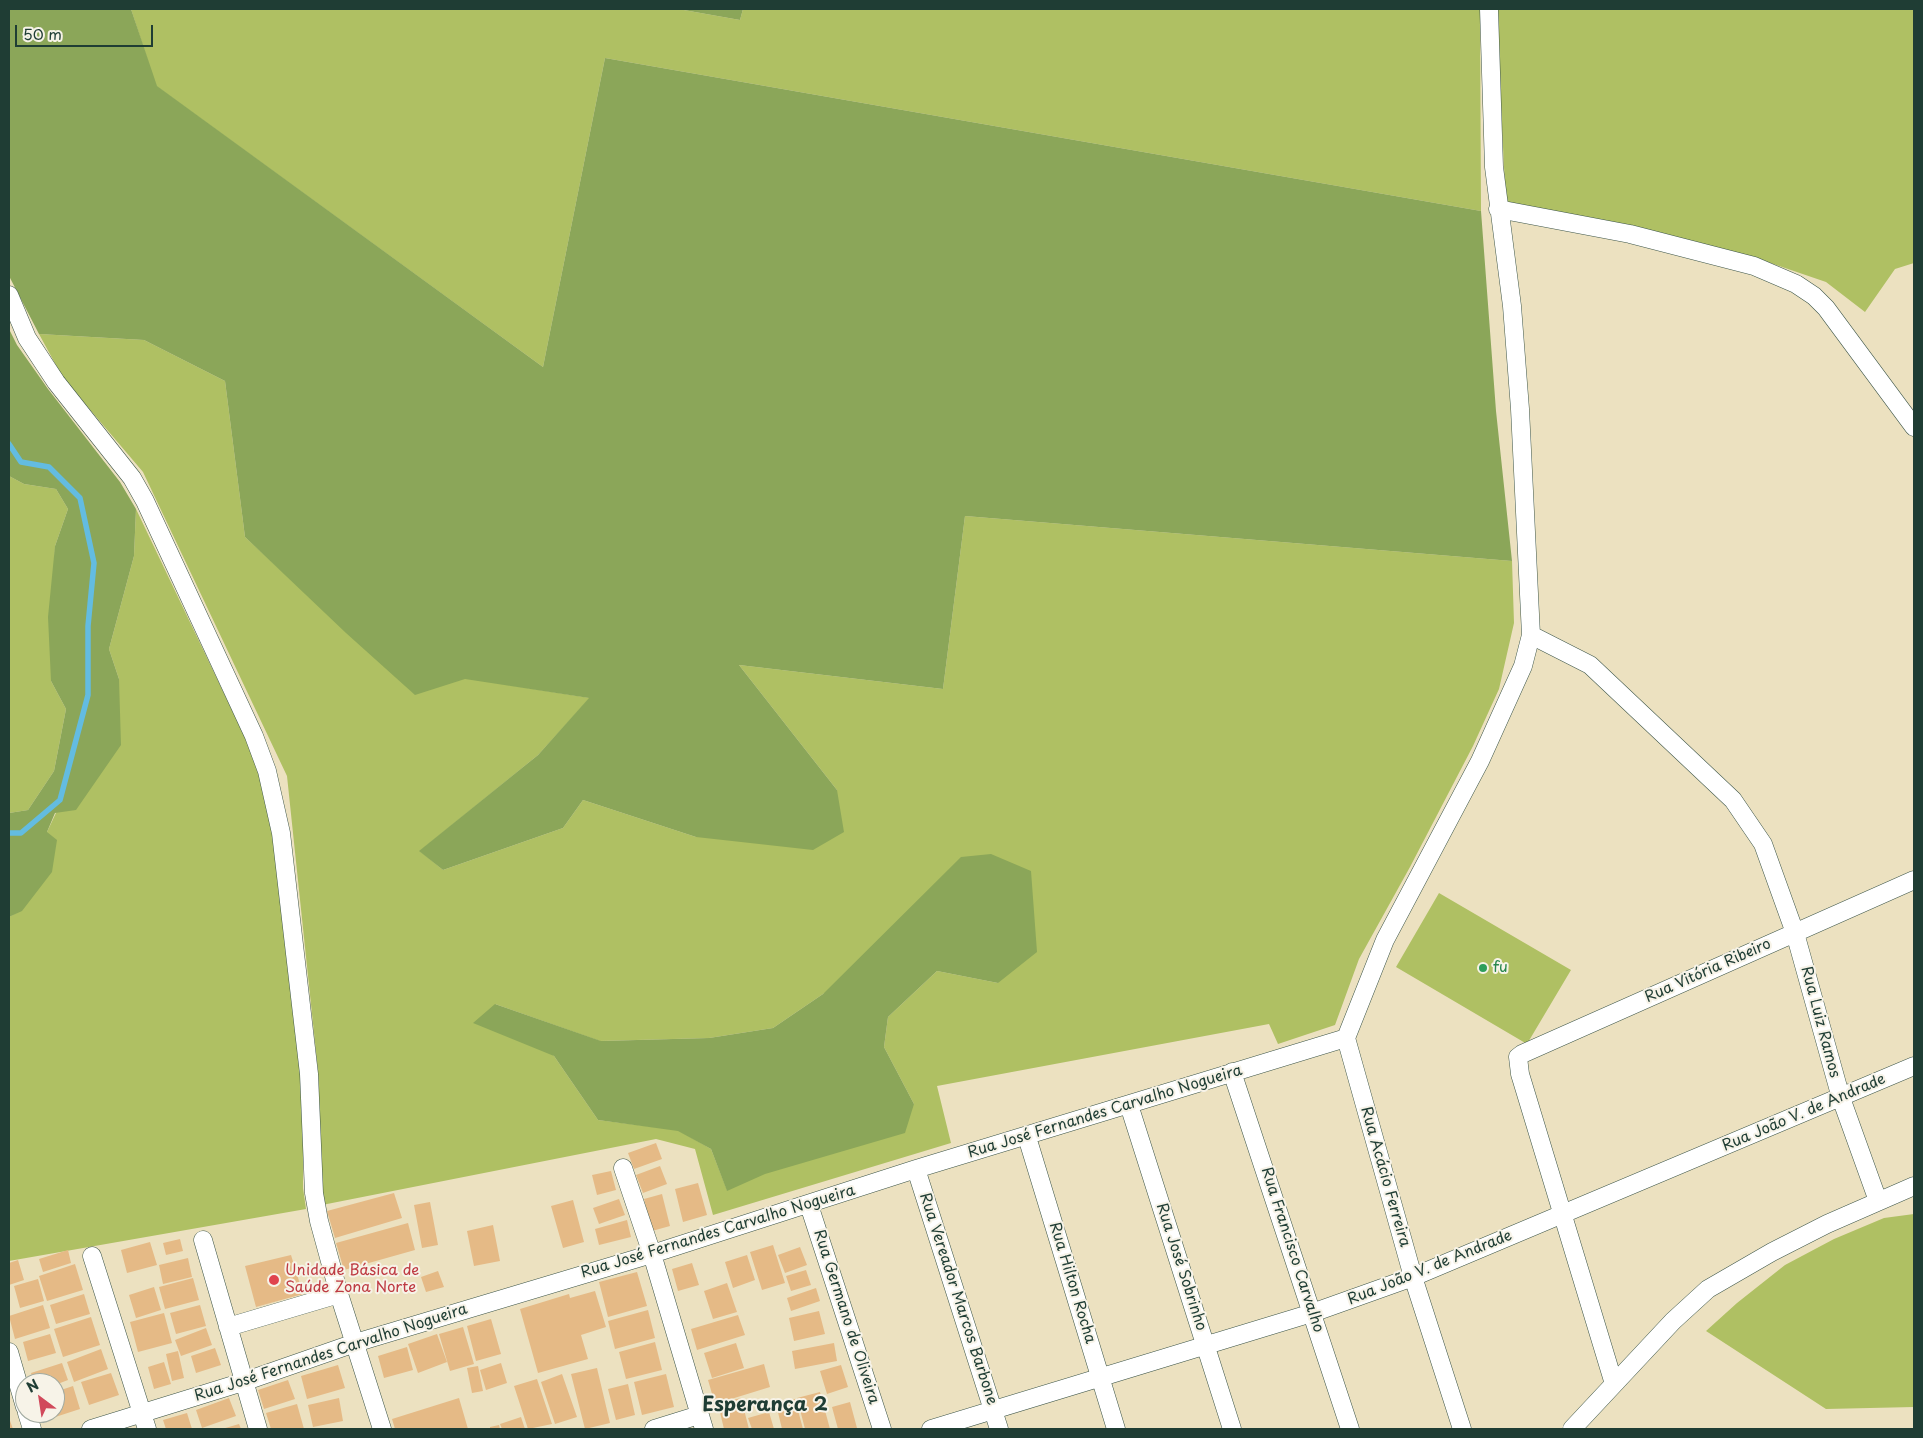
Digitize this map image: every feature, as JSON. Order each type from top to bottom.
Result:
[{"type":"street","points":[[1346,1038],[1385,940],[1480,761],[1523,666],[1531,635],[1518,371],[1512,306],[1494,167],[1489,9]]},
{"type":"street","points":[[1498,209],[1640,236],[1754,266],[1796,284],[1814,296],[1826,308],[1914,427]]},
{"type":"street","points":[[9,296],[27,338],[46,368],[132,478],[145,501],[254,736],[267,771],[281,833],[309,1074],[314,1193],[339,1294],[382,1429]]},
{"type":"street","name":"Rua Luiz Ramos","points":[[1531,635],[1590,665],[1732,800],[1763,844],[1795,933],[1841,1098],[1878,1200]]},
{"type":"street","name":"Rua Vitória Ribeiro","points":[[1563,1214],[1520,1074],[1517,1062],[1522,1054],[1914,880]]},
{"type":"street","name":"Rua José Fernandes Carvalho Nogueira","points":[[91,1429],[144,1421],[243,1382],[355,1343],[652,1254],[916,1169],[1027,1137],[1346,1038]]},
{"type":"street","name":"Rua Acácio Ferreira","points":[[1346,1038],[1413,1278],[1462,1429]]},
{"type":"street","name":"Rua João V. de Andrade","points":[[931,1429],[1312,1312],[1413,1278],[1914,1066]]},
{"type":"street","name":"Rua Francisco Carvalho","points":[[1232,1072],[1350,1429]]},
{"type":"street","name":"Rua José Sobrinho","points":[[1129,1105],[1232,1429]]},
{"type":"street","name":"Rua Hilton Rocha","points":[[1027,1137],[1116,1429]]},
{"type":"street","points":[[623,1168],[652,1254],[702,1422],[654,1429]]},
{"type":"street","name":"Rua Vereador Marcos Barbone","points":[[916,1169],[999,1429]]},
{"type":"street","points":[[1572,1429],[1673,1321],[1708,1290],[1772,1252],[1878,1200],[1914,1186]]},
{"type":"street","name":"Rua Germano de Oliveira","points":[[809,1204],[882,1429]]},
{"type":"street","points":[[1563,1214],[1614,1384]]},
{"type":"street","points":[[203,1240],[258,1429]]},
{"type":"street","points":[[92,1256],[144,1421]]},
{"type":"street","points":[[228,1327],[339,1294]]},
{"type":"street","points":[[9,1352],[15,1373]]},
{"type":"green space","points":[[9,9],[131,9],[157,86],[543,367],[605,58],[1481,211],[1496,411],[1512,561],[965,516],[943,689],[739,665],[837,790],[844,832],[813,850],[696,837],[583,800],[563,828],[443,870],[419,851],[538,755],[589,698],[465,679],[415,695],[346,633],[245,537],[225,381],[144,340],[39,334],[9,276]]},
{"type":"green space","points":[[131,9],[678,9],[740,20],[743,9],[1480,9],[1481,211],[605,58],[543,367],[156,86]]},
{"type":"green space","points":[[678,9],[743,9],[740,20]]},
{"type":"green space","points":[[1496,9],[1914,9],[1914,263],[1895,269],[1865,312],[1826,282],[1750,256],[1506,206]]},
{"type":"green space","points":[[9,329],[17,345],[48,389],[120,482],[136,509],[134,556],[109,649],[119,679],[121,745],[76,810],[55,813],[47,832],[57,840],[52,872],[22,911],[9,917],[9,813],[28,810],[54,771],[66,709],[51,681],[48,617],[55,546],[68,509],[56,489],[24,484],[9,476]]},
{"type":"green space","points":[[39,334],[144,340],[225,381],[245,537],[415,694],[465,678],[590,698],[538,755],[420,851],[443,870],[563,828],[583,800],[696,837],[837,790],[739,665],[943,689],[965,516],[1512,561],[1514,623],[1499,689],[1473,746],[1410,867],[1359,959],[1335,1025],[1278,1044],[1269,1024],[937,1086],[951,1143],[713,1215],[695,1149],[656,1139],[322,1205],[318,1071],[287,776],[143,472],[63,378]],"holes":[[[1031,871],[998,983],[937,971],[888,1017],[884,1047],[914,1104],[727,1190],[711,1149],[678,1130],[598,1120],[554,1056],[495,1004],[600,1041],[709,1038],[773,1028],[823,994]]]},
{"type":"green space","points":[[9,476],[24,484],[56,489],[68,509],[55,546],[51,681],[66,709],[54,771],[28,810],[9,813]]},
{"type":"green space","points":[[136,509],[262,773],[271,805],[303,1079],[303,1188],[306,1209],[9,1261],[9,917],[22,910],[47,832],[119,679],[109,649],[134,556]]},
{"type":"green space","points":[[991,854],[1031,871],[1037,952],[998,983],[937,971],[888,1017],[884,1047],[914,1104],[905,1133],[765,1174],[727,1191],[711,1149],[678,1131],[598,1120],[554,1056],[473,1023],[495,1004],[601,1041],[709,1038],[773,1028],[823,994],[961,857]]},
{"type":"green space","name":"fu","points":[[1439,893],[1571,970],[1527,1044],[1396,967]]},
{"type":"green space","points":[[1914,1214],[1914,1407],[1826,1409],[1706,1331],[1737,1303],[1785,1265],[1834,1239],[1884,1218]]},
{"type":"building","points":[[656,1143],[662,1159],[634,1169],[628,1153]]},
{"type":"building","points":[[660,1166],[667,1184],[643,1193],[636,1175]]},
{"type":"building","points":[[611,1171],[616,1190],[597,1195],[592,1175]]},
{"type":"building","points":[[698,1183],[707,1215],[683,1222],[675,1189]]},
{"type":"building","points":[[394,1193],[402,1218],[335,1238],[327,1211]]},
{"type":"building","points":[[662,1194],[670,1226],[652,1231],[644,1199]]},
{"type":"building","points":[[619,1199],[625,1215],[599,1224],[593,1208]]},
{"type":"building","points":[[573,1200],[584,1242],[563,1248],[551,1206]]},
{"type":"building","points":[[430,1202],[438,1245],[422,1248],[414,1205]]},
{"type":"building","points":[[627,1220],[631,1237],[599,1245],[595,1229]]},
{"type":"building","points":[[408,1223],[415,1250],[344,1270],[336,1243]]},
{"type":"building","points":[[493,1225],[500,1261],[474,1266],[467,1231]]},
{"type":"building","points":[[180,1239],[183,1251],[166,1255],[163,1243]]},
{"type":"building","points":[[150,1242],[157,1265],[127,1273],[121,1250]]},
{"type":"building","points":[[773,1245],[785,1283],[762,1290],[750,1252]]},
{"type":"building","points":[[800,1247],[807,1265],[785,1273],[778,1255]]},
{"type":"building","points":[[68,1250],[71,1263],[43,1272],[39,1259]]},
{"type":"building","name":"Unidade Básica de Saúde Zona Norte","points":[[291,1255],[303,1294],[256,1307],[245,1266]]},
{"type":"building","points":[[747,1255],[755,1280],[733,1288],[725,1262]]},
{"type":"building","points":[[188,1258],[192,1277],[163,1284],[159,1265]]},
{"type":"building","points":[[18,1260],[24,1280],[9,1285],[9,1263]]},
{"type":"building","points":[[692,1263],[699,1285],[678,1291],[672,1269]]},
{"type":"building","points":[[75,1264],[83,1290],[47,1301],[39,1276]]},
{"type":"building","points":[[806,1270],[811,1285],[791,1291],[786,1276]]},
{"type":"building","points":[[438,1271],[444,1287],[426,1292],[421,1277]]},
{"type":"building","points":[[637,1272],[647,1306],[608,1317],[599,1282]]},
{"type":"building","points":[[193,1278],[199,1300],[165,1309],[159,1287]]},
{"type":"building","points":[[38,1279],[44,1301],[20,1308],[14,1286]]},
{"type":"building","points":[[727,1283],[737,1312],[713,1319],[704,1291]]},
{"type":"building","points":[[154,1287],[161,1310],[136,1318],[129,1295]]},
{"type":"building","points":[[816,1288],[820,1301],[791,1311],[787,1298]]},
{"type":"building","points":[[595,1291],[606,1327],[581,1335],[588,1359],[538,1373],[520,1309],[569,1294],[570,1298]]},
{"type":"building","points":[[84,1294],[90,1314],[56,1324],[50,1305]]},
{"type":"building","points":[[43,1305],[50,1328],[15,1339],[9,1316]]},
{"type":"building","points":[[200,1305],[206,1326],[176,1334],[170,1313]]},
{"type":"building","points":[[648,1310],[655,1338],[615,1349],[608,1321]]},
{"type":"building","points":[[819,1311],[825,1334],[794,1341],[789,1318]]},
{"type":"building","points":[[164,1313],[172,1343],[138,1352],[130,1322]]},
{"type":"building","points":[[738,1315],[745,1335],[697,1350],[691,1329]]},
{"type":"building","points":[[91,1317],[100,1345],[63,1357],[54,1329]]},
{"type":"building","points":[[491,1319],[501,1354],[476,1361],[467,1326]]},
{"type":"building","points":[[463,1327],[474,1364],[450,1371],[439,1334]]},
{"type":"building","points":[[206,1328],[212,1345],[181,1356],[175,1340]]},
{"type":"building","points":[[50,1334],[56,1353],[28,1361],[23,1342]]},
{"type":"building","points":[[437,1334],[447,1362],[418,1373],[408,1344]]},
{"type":"building","points":[[655,1342],[662,1370],[626,1379],[619,1352]]},
{"type":"building","points":[[736,1343],[744,1368],[712,1378],[704,1353]]},
{"type":"building","points":[[834,1343],[837,1361],[795,1369],[792,1351]]},
{"type":"building","points":[[407,1347],[413,1370],[384,1378],[378,1356]]},
{"type":"building","points":[[215,1348],[221,1365],[196,1373],[191,1356]]},
{"type":"building","points":[[101,1349],[108,1369],[74,1382],[67,1362]]},
{"type":"building","points":[[178,1351],[184,1378],[172,1381],[166,1354]]},
{"type":"building","points":[[164,1362],[171,1384],[154,1389],[148,1367]]},
{"type":"building","points":[[62,1363],[68,1380],[65,1381],[65,1373],[31,1373]]},
{"type":"building","points":[[501,1363],[507,1383],[486,1390],[480,1370]]},
{"type":"building","points":[[764,1364],[770,1387],[715,1404],[708,1380]]},
{"type":"building","points":[[338,1365],[345,1388],[307,1399],[301,1376]]},
{"type":"building","points":[[841,1365],[848,1387],[827,1394],[820,1371]]},
{"type":"building","points":[[478,1366],[483,1391],[472,1393],[467,1368]]},
{"type":"building","points":[[597,1368],[610,1423],[585,1429],[571,1374]]},
{"type":"building","points":[[111,1373],[119,1395],[89,1405],[81,1382]]},
{"type":"building","points":[[562,1374],[577,1417],[555,1424],[541,1382]]},
{"type":"building","points":[[666,1374],[674,1407],[642,1415],[634,1382]]},
{"type":"building","points":[[537,1379],[552,1424],[528,1429],[514,1386]]},
{"type":"building","points":[[288,1380],[295,1399],[264,1409],[258,1390]]},
{"type":"building","points":[[628,1384],[635,1415],[616,1420],[608,1389]]},
{"type":"building","points":[[73,1386],[80,1409],[65,1414],[65,1389]]},
{"type":"building","points":[[820,1392],[830,1429],[805,1429],[797,1398]]},
{"type":"building","points":[[229,1398],[236,1416],[202,1428],[196,1410]]},
{"type":"building","points":[[339,1398],[343,1421],[313,1427],[308,1405]]},
{"type":"building","points":[[459,1398],[468,1429],[395,1429],[392,1419]]},
{"type":"building","points":[[741,1398],[749,1429],[724,1429],[718,1404]]},
{"type":"building","points":[[795,1399],[803,1429],[782,1429],[776,1404]]},
{"type":"building","points":[[850,1402],[857,1428],[838,1429],[832,1407]]},
{"type":"building","points":[[297,1404],[304,1429],[271,1429],[266,1413]]},
{"type":"building","points":[[769,1412],[774,1429],[752,1429],[748,1418]]},
{"type":"building","points":[[187,1413],[192,1429],[166,1429],[163,1420]]},
{"type":"building","points":[[521,1417],[525,1429],[502,1429],[500,1424]]},
{"type":"building","points":[[9,1418],[13,1429],[9,1429]]},
{"type":"building","points":[[239,1424],[241,1429],[222,1429]]},
{"type":"building","points":[[499,1425],[500,1429],[490,1429],[490,1427]]},
{"type":"waterway","points":[[9,444],[21,462],[49,467],[80,498],[94,563],[88,626],[88,695],[60,800],[21,833],[9,833]]},
{"type":"place","name":"fu","points":[[1483,968]]},
{"type":"place","name":"Unidade Básica de Saúde Zona Norte","points":[[274,1280]]},
{"type":"district","name":"Esperança 2","points":[[765,1405]]}]
